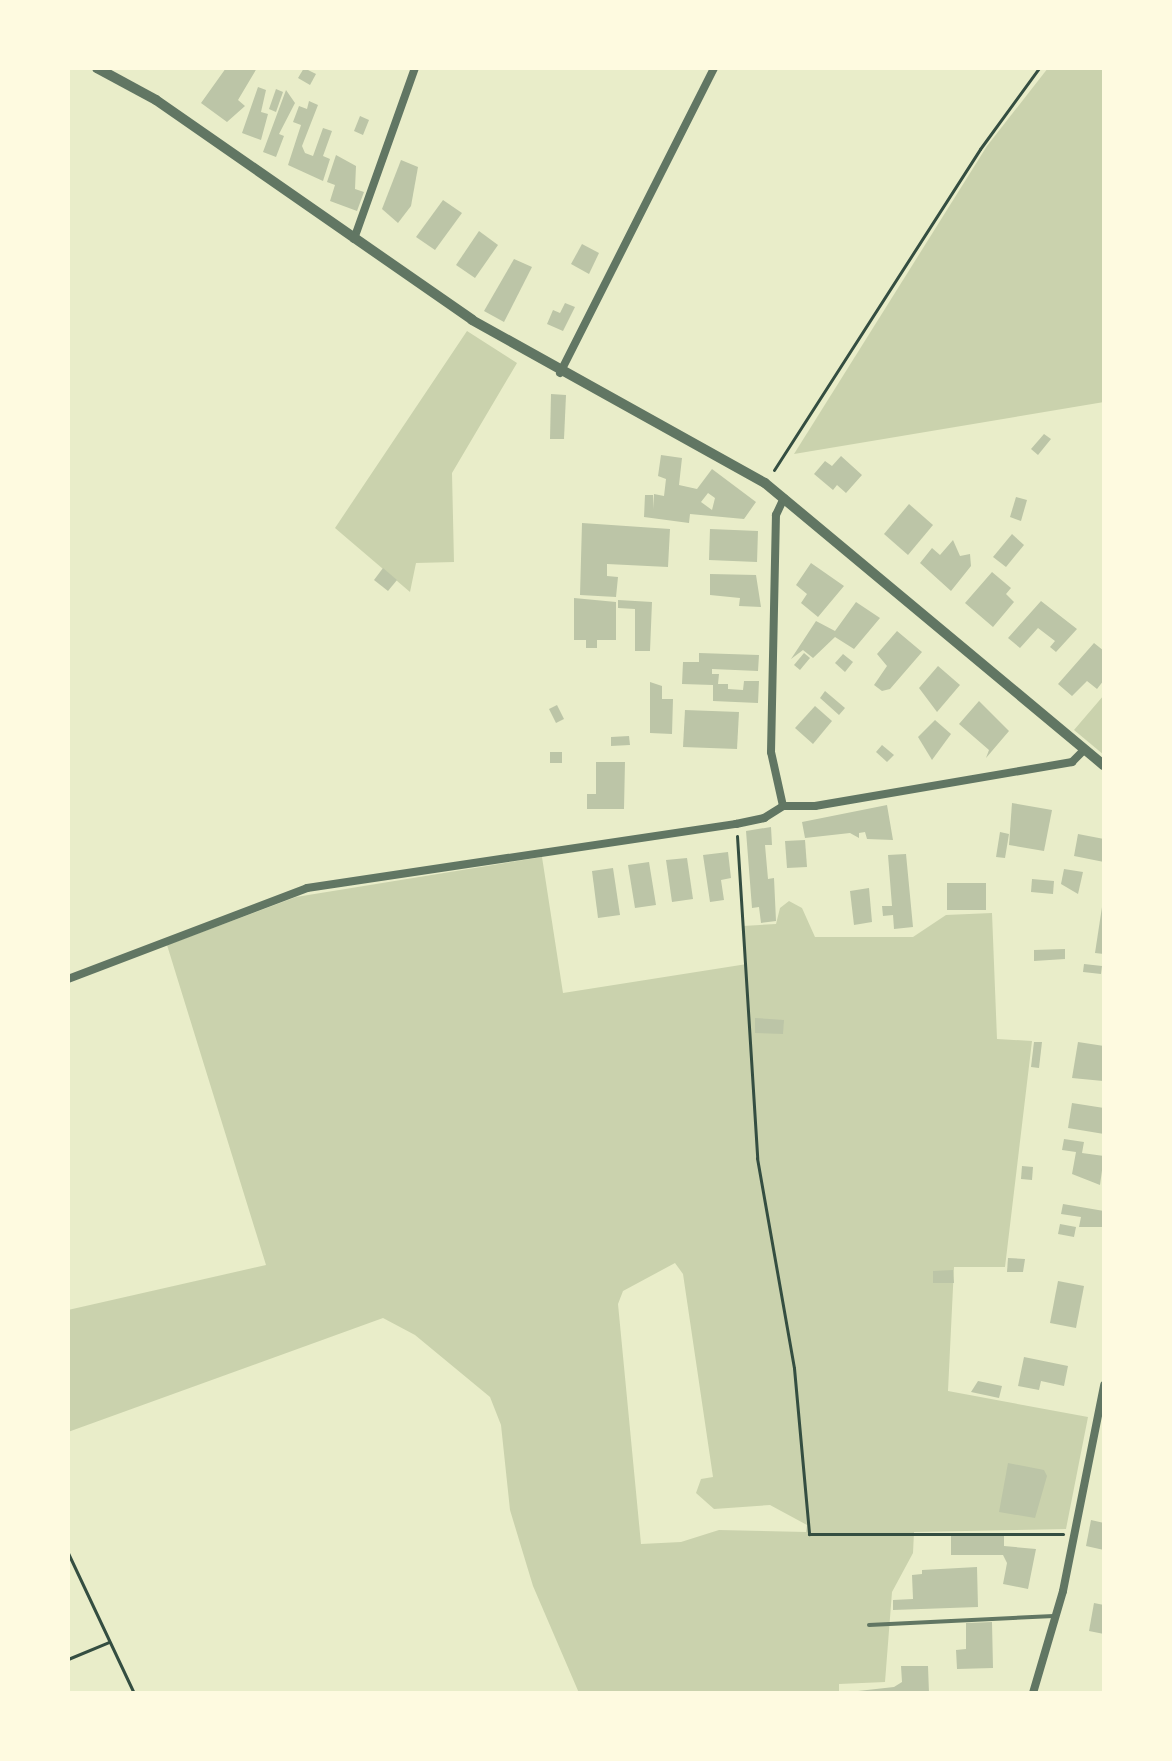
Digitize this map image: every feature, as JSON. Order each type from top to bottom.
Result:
[{"type":"street","points":[[97,68],[156,100],[354,239],[560,373],[765,483],[1104,765]]},
{"type":"street","points":[[354,239],[415,68]]},
{"type":"street","points":[[560,373],[714,68]]},
{"type":"street","points":[[783,806],[771,752],[776,515],[784,498]]},
{"type":"street","points":[[68,979],[307,888],[736,824],[764,818],[783,806],[815,806],[1072,762],[1085,749]]},
{"type":"street","points":[[1033,1693],[1056,1616],[1075,1534],[1104,1385]]},
{"type":"lane","points":[[869,1625],[1056,1616]]},
{"type":"path","points":[[765,483],[980,149],[1039,68]]},
{"type":"path","points":[[736,824],[757,1158],[794,1368],[809,1534],[1075,1534]]},
{"type":"path","points":[[68,1553],[134,1693]]},
{"type":"path","points":[[68,1659],[110,1642]]},
{"type":"green space","points":[[1048,68],[1104,68],[1104,402],[794,454],[987,146]]},
{"type":"green space","points":[[467,331],[517,363],[452,473],[454,562],[416,563],[410,592],[335,528]]},
{"type":"green space","points":[[1104,695],[1104,755],[1074,730]]},
{"type":"green space","points":[[542,857],[563,993],[747,964],[743,926],[776,924],[780,908],[789,901],[802,908],[815,937],[913,937],[946,915],[992,913],[997,1039],[1032,1041],[1005,1267],[954,1267],[948,1391],[1088,1417],[1066,1529],[914,1532],[913,1553],[892,1592],[885,1682],[839,1684],[839,1693],[579,1693],[533,1586],[510,1510],[501,1425],[490,1397],[415,1335],[383,1318],[68,1432],[68,1310],[266,1265],[167,945],[296,897]],"holes":[[[675,1263],[683,1274],[713,1477],[701,1479],[696,1493],[714,1509],[770,1505],[807,1525],[806,1532],[719,1530],[681,1542],[641,1544],[618,1304],[623,1291]]]},
{"type":"building","points":[[226,68],[257,68],[238,100],[245,106],[227,122],[201,103]]},
{"type":"building","points":[[304,68],[316,74],[310,85],[298,78]]},
{"type":"building","points":[[258,87],[266,90],[261,112],[268,114],[261,140],[242,133]]},
{"type":"building","points":[[276,89],[283,92],[276,112],[269,109]]},
{"type":"building","points":[[286,90],[295,103],[279,134],[284,136],[276,157],[263,152]]},
{"type":"building","points":[[309,101],[318,105],[302,146],[305,153],[313,156],[323,128],[332,131],[323,156],[330,159],[323,181],[288,165],[301,125],[293,122],[299,106],[307,109]]},
{"type":"building","points":[[360,116],[369,120],[363,135],[354,131]]},
{"type":"building","points":[[336,155],[356,166],[355,189],[364,192],[357,211],[330,201],[335,185],[327,182]]},
{"type":"building","points":[[401,160],[418,167],[411,206],[398,223],[382,209]]},
{"type":"building","points":[[443,200],[462,213],[435,250],[416,237]]},
{"type":"building","points":[[479,231],[498,245],[475,278],[456,265]]},
{"type":"building","points":[[582,244],[599,253],[589,274],[571,264]]},
{"type":"building","points":[[514,259],[532,267],[504,322],[484,311]]},
{"type":"building","points":[[565,303],[575,307],[563,331],[547,324],[553,310],[560,313]]},
{"type":"building","points":[[551,394],[566,395],[564,439],[550,439]]},
{"type":"building","points":[[1044,434],[1051,439],[1038,455],[1031,449]]},
{"type":"building","points":[[661,455],[682,458],[679,485],[697,489],[712,469],[756,502],[744,519],[690,514],[689,523],[644,517],[645,495],[653,495],[653,509],[654,494],[664,496],[666,479],[658,476]],"holes":[[[708,493],[715,498],[712,510],[701,502]]]},
{"type":"building","points":[[841,456],[862,475],[846,493],[837,485],[833,490],[814,474],[825,461],[832,466]]},
{"type":"building","points":[[1016,497],[1027,500],[1021,521],[1010,517]]},
{"type":"building","points":[[909,504],[933,525],[908,555],[884,534]]},
{"type":"building","points":[[582,523],[670,529],[668,567],[607,564],[607,576],[618,577],[616,597],[580,595]]},
{"type":"building","points":[[710,529],[758,531],[757,562],[709,560]]},
{"type":"building","points":[[1012,534],[1024,545],[1006,567],[993,557]]},
{"type":"building","points":[[953,540],[960,556],[970,554],[971,566],[951,591],[920,563],[932,548],[940,555]]},
{"type":"building","points":[[811,563],[844,586],[818,617],[801,603],[807,594],[796,585]]},
{"type":"building","points":[[383,568],[397,580],[388,591],[374,580]]},
{"type":"building","points":[[992,572],[1011,588],[1006,594],[1014,602],[993,627],[965,603]]},
{"type":"building","points":[[710,574],[756,575],[761,607],[739,606],[740,598],[710,595]]},
{"type":"building","points":[[574,598],[616,602],[616,640],[597,640],[597,648],[586,648],[586,640],[574,640]]},
{"type":"building","points":[[618,600],[652,602],[650,651],[635,651],[635,609],[618,608]]},
{"type":"building","points":[[1041,601],[1077,629],[1056,652],[1050,647],[1055,641],[1038,628],[1020,648],[1008,638]]},
{"type":"building","points":[[856,602],[880,618],[854,649],[835,637],[813,658],[803,650],[791,659],[816,621],[835,631]]},
{"type":"building","points":[[897,631],[922,652],[890,689],[882,691],[874,685],[887,666],[877,654]]},
{"type":"building","points":[[1094,643],[1104,651],[1104,680],[1097,689],[1087,681],[1072,696],[1058,684]]},
{"type":"building","points":[[699,653],[759,655],[758,671],[712,669],[712,674],[719,674],[718,684],[728,684],[728,689],[743,690],[744,681],[759,681],[758,703],[713,701],[713,685],[682,684],[683,662],[699,662]]},
{"type":"building","points":[[804,653],[810,658],[800,670],[794,665]]},
{"type":"building","points":[[843,654],[853,662],[845,672],[835,663]]},
{"type":"building","points":[[938,666],[960,685],[937,712],[919,688]]},
{"type":"building","points":[[650,682],[662,686],[662,699],[673,699],[672,734],[650,733]]},
{"type":"building","points":[[825,691],[845,708],[839,715],[820,698]]},
{"type":"building","points":[[979,701],[1009,731],[986,758],[989,750],[959,724]]},
{"type":"building","points":[[557,705],[564,719],[556,723],[549,709]]},
{"type":"building","points":[[815,706],[832,721],[813,744],[795,728]]},
{"type":"building","points":[[685,710],[739,712],[737,749],[683,747]]},
{"type":"building","points":[[935,720],[951,734],[932,760],[918,737]]},
{"type":"building","points":[[629,736],[630,745],[611,746],[611,737]]},
{"type":"building","points":[[882,745],[894,755],[887,762],[876,752]]},
{"type":"building","points":[[550,752],[562,752],[562,763],[550,763]]},
{"type":"building","points":[[596,762],[625,762],[624,809],[587,809],[587,794],[596,794]]},
{"type":"building","points":[[1012,803],[1052,810],[1044,851],[1009,845]]},
{"type":"building","points":[[887,805],[893,840],[867,839],[865,832],[859,833],[859,838],[850,833],[805,838],[802,822]]},
{"type":"building","points":[[771,827],[772,845],[765,845],[768,879],[774,878],[776,921],[761,923],[759,907],[752,908],[746,831]]},
{"type":"building","points":[[1000,832],[1009,834],[1005,858],[996,857]]},
{"type":"building","points":[[1078,834],[1104,839],[1104,862],[1074,856]]},
{"type":"building","points":[[805,840],[807,867],[787,868],[785,841]]},
{"type":"building","points":[[728,852],[731,878],[721,880],[724,900],[710,902],[703,855]]},
{"type":"building","points":[[906,854],[913,927],[894,929],[893,915],[883,916],[882,906],[892,906],[888,855]]},
{"type":"building","points":[[687,858],[693,899],[672,902],[666,860]]},
{"type":"building","points":[[649,862],[656,905],[635,908],[628,865]]},
{"type":"building","points":[[613,868],[620,915],[598,918],[592,871]]},
{"type":"building","points":[[1064,869],[1083,872],[1078,894],[1061,884]]},
{"type":"building","points":[[1032,879],[1054,881],[1053,894],[1031,892]]},
{"type":"building","points":[[947,883],[986,883],[986,910],[947,910]]},
{"type":"building","points":[[869,888],[872,922],[854,925],[850,891]]},
{"type":"building","points":[[1104,907],[1104,954],[1095,953]]},
{"type":"building","points":[[1065,949],[1065,959],[1034,961],[1034,950]]},
{"type":"building","points":[[1084,964],[1102,966],[1101,974],[1083,972]]},
{"type":"building","points":[[755,1018],[784,1020],[783,1034],[755,1033]]},
{"type":"building","points":[[1034,1042],[1042,1042],[1039,1068],[1031,1067]]},
{"type":"building","points":[[1078,1042],[1104,1046],[1103,1081],[1072,1078]]},
{"type":"building","points":[[1072,1103],[1104,1108],[1104,1134],[1068,1128]]},
{"type":"building","points":[[1064,1139],[1084,1142],[1082,1153],[1104,1156],[1100,1185],[1072,1174],[1076,1152],[1062,1150]]},
{"type":"building","points":[[1022,1166],[1033,1167],[1032,1180],[1021,1179]]},
{"type":"building","points":[[1063,1204],[1104,1211],[1104,1227],[1079,1227],[1081,1217],[1061,1214]]},
{"type":"building","points":[[1060,1224],[1076,1227],[1074,1237],[1058,1234]]},
{"type":"building","points":[[1008,1258],[1025,1259],[1023,1272],[1007,1272]]},
{"type":"building","points":[[953,1270],[954,1283],[933,1283],[933,1271]]},
{"type":"building","points":[[1058,1281],[1084,1286],[1076,1328],[1050,1323]]},
{"type":"building","points":[[1024,1357],[1068,1366],[1064,1386],[1041,1381],[1039,1390],[1018,1386]]},
{"type":"building","points":[[978,1381],[1002,1386],[999,1398],[971,1392]]},
{"type":"building","points":[[1008,1463],[1044,1470],[1047,1476],[1035,1518],[999,1512]]},
{"type":"building","points":[[1091,1520],[1104,1523],[1104,1550],[1086,1546]]},
{"type":"building","points":[[951,1536],[1004,1536],[1004,1546],[1036,1549],[1028,1589],[1003,1584],[1007,1563],[1003,1555],[951,1555]]},
{"type":"building","points":[[977,1567],[978,1607],[893,1610],[893,1600],[913,1599],[912,1575],[922,1574],[922,1570]]},
{"type":"building","points":[[1094,1603],[1104,1605],[1104,1634],[1089,1631]]},
{"type":"building","points":[[992,1622],[993,1668],[957,1669],[956,1650],[966,1649],[966,1623]]},
{"type":"building","points":[[901,1666],[928,1666],[929,1693],[840,1693],[894,1687],[902,1682]]}]
